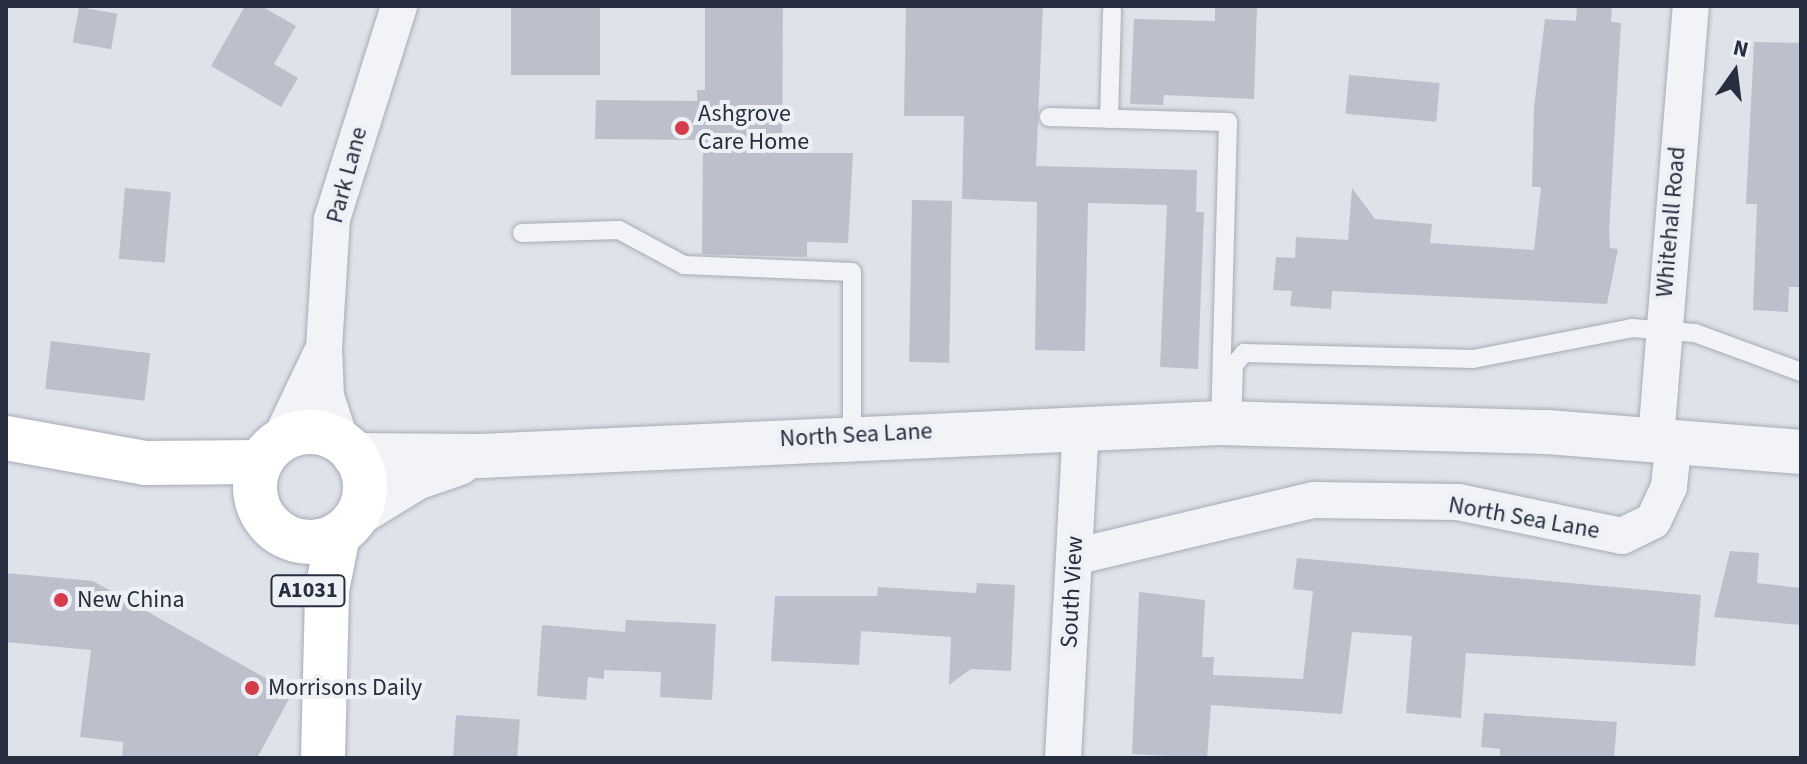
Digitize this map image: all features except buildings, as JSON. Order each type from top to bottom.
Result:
[{"type":"main road","name":"A1031","points":[[6,438],[145,463],[270,452],[311,433],[348,448],[365,483],[327,590],[323,758]]},
{"type":"main road","name":"A1031","points":[[270,452],[255,479],[270,523],[297,560],[326,655]]},
{"type":"main road","name":"A1031","points":[[145,463],[308,542],[349,524]]},
{"type":"street","name":"Park Lane","points":[[348,448],[326,396],[324,349],[332,219],[399,6]]},
{"type":"street","name":"Whitehall Road","points":[[1665,440],[1661,330],[1691,6]]},
{"type":"street","name":"Park Lane","points":[[270,452],[324,349]]},
{"type":"street","name":"North Sea Lane","points":[[348,448],[480,456],[852,434],[1226,423],[1665,440],[1801,452]]},
{"type":"street","name":"South View","points":[[1063,758],[1081,427]]},
{"type":"street","name":"North Sea Lane","points":[[1074,557],[1314,500],[1458,502],[1622,536],[1653,521],[1669,486],[1665,440]]},
{"type":"street","name":"North Sea Lane","points":[[349,524],[416,478],[480,456]]},
{"type":"lane","points":[[1109,119],[1112,11]]},
{"type":"lane","points":[[1049,117],[1228,122],[1226,423]]},
{"type":"lane","points":[[522,233],[619,230],[684,265],[852,272],[852,434]]},
{"type":"lane","points":[[1226,423],[1234,365],[1244,353],[1473,359],[1632,328],[1695,333],[1801,372]]},
{"type":"place","name":"Ashgrove Care Home","points":[[682,128]]},
{"type":"place","name":"New China","points":[[61,600]]},
{"type":"place","name":"Morrisons Daily","points":[[252,688]]}]
